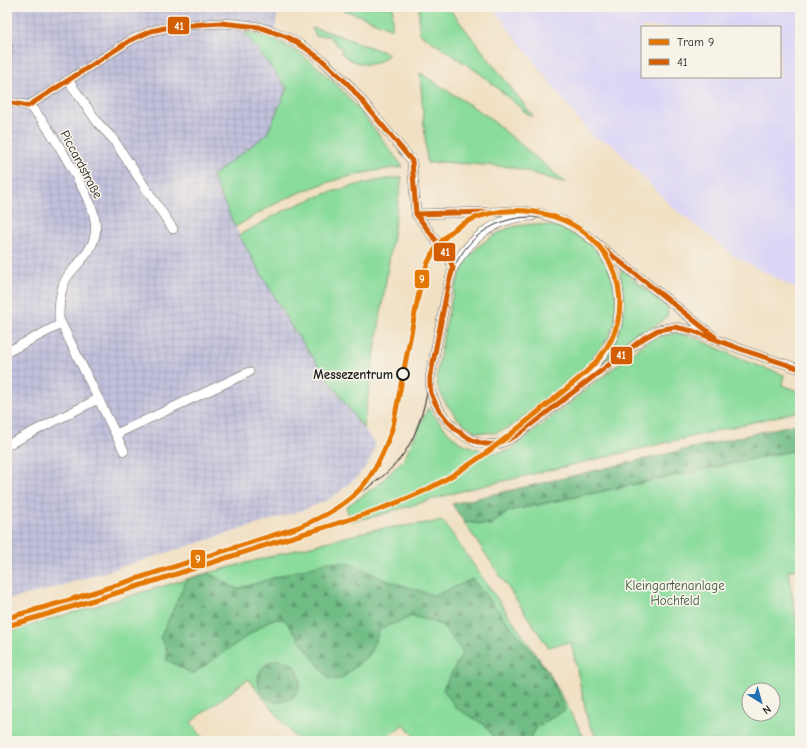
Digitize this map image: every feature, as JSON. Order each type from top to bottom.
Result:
[{"type":"lane","points":[[7,102],[28,106],[131,40],[151,30],[174,26],[238,24],[259,27],[275,32],[304,47],[322,60],[348,84],[412,161],[416,214],[449,258],[453,268]]},
{"type":"lane","points":[[7,44],[7,56]]},
{"type":"lane","points":[[68,80],[98,123],[113,139],[173,228]]},
{"type":"lane","name":"Piccardstraße","points":[[28,106],[39,116],[51,134],[90,204],[96,223],[95,238],[88,253],[69,274],[62,290],[59,304],[59,319],[124,451]]},
{"type":"lane","points":[[416,214],[525,211],[552,217],[576,227],[721,342]]},
{"type":"lane","points":[[576,227],[564,222],[542,217],[525,216],[507,220],[489,228],[474,239],[462,253],[453,268],[448,286],[430,378],[431,392],[445,419],[470,439],[483,444],[498,444],[517,435],[644,338],[658,330],[675,327],[693,331],[800,370]]},
{"type":"lane","points":[[583,384],[612,340],[618,323],[620,306],[619,290],[615,273],[606,256],[594,241]]},
{"type":"lane","points":[[7,352],[61,324]]},
{"type":"lane","points":[[116,434],[249,372]]},
{"type":"lane","points":[[7,445],[96,396]]},
{"type":"shaded area","points":[[7,7],[278,7],[275,32],[238,24],[287,88],[267,134],[212,176],[237,231],[293,329],[375,444],[372,456],[358,476],[326,501],[303,510],[54,588],[7,600]]},
{"type":"shaded area","points":[[492,7],[800,7],[800,291],[736,257],[670,205],[612,144],[592,137]]},
{"type":"green space","points":[[335,7],[393,7],[392,29],[361,16]]},
{"type":"green space","points":[[419,7],[448,7],[533,116],[530,116],[481,74],[419,33]]},
{"type":"green space","points":[[312,28],[329,32],[389,54],[373,64],[358,63],[341,53],[342,49],[328,36],[316,36]]},
{"type":"green space","points":[[244,32],[270,38],[293,50],[315,65],[335,83],[354,104],[403,167],[358,174],[313,187],[279,202],[235,227],[212,176],[267,134],[287,88]]},
{"type":"green space","points":[[420,73],[487,116],[566,183],[512,167],[442,162],[427,163]]},
{"type":"green space","points":[[402,177],[363,428],[293,329],[239,235],[301,203],[329,193],[358,185]]},
{"type":"green space","points":[[534,224],[559,227],[574,234],[595,249],[608,266],[616,292],[615,322],[609,336],[595,357],[574,376],[509,428],[494,433],[476,432],[458,419],[445,402],[437,385],[437,372],[445,327],[454,292],[465,263],[480,245],[491,237],[508,229]]},
{"type":"green space","points":[[620,268],[668,308],[667,317],[603,363],[621,326],[624,310]]},
{"type":"green space","points":[[677,333],[696,338],[745,361],[784,375],[782,385],[800,392],[800,411],[461,491],[376,516],[351,521],[346,507],[378,485],[404,459],[428,408],[447,431],[459,442],[482,451],[496,453],[510,450],[644,344],[655,337]]},
{"type":"green space","points":[[800,423],[800,449],[509,511],[491,525],[464,522],[452,504]]},
{"type":"green space","name":"Kleingartenanlage Hochfeld","points":[[800,449],[800,568],[788,571],[800,639],[800,741],[598,741],[588,721],[571,642],[548,647],[464,522],[491,525],[509,511]]},
{"type":"green space","points":[[443,521],[549,673],[586,741],[418,741],[404,724],[382,741],[298,741],[248,679],[191,722],[202,737],[196,741],[7,741],[7,633],[208,573],[372,530]]},
{"type":"green space","points":[[327,562],[354,564],[385,580],[434,596],[472,579],[549,673],[565,710],[538,726],[528,741],[496,741],[485,725],[456,708],[443,689],[463,652],[442,625],[413,616],[380,629],[369,655],[341,679],[329,679],[284,619],[270,620],[193,674],[167,660],[166,648],[160,638],[187,579],[208,573],[237,589]]},
{"type":"green space","points":[[279,660],[294,666],[300,681],[294,696],[279,702],[264,696],[258,681],[264,666]]},
{"type":"tram line","name":"9","points":[[7,618],[66,601],[299,527],[318,519],[348,500],[370,477],[386,446],[393,426],[421,282],[429,261],[436,248],[446,236],[470,220],[490,214],[511,211],[533,212],[554,217],[574,225],[591,238],[605,254],[611,264],[618,286],[620,308],[615,330],[606,349],[592,366],[576,381],[506,438],[458,472],[424,491],[383,508],[101,598],[7,626]]},
{"type":"tram line","points":[[343,505],[389,471],[402,456],[414,436],[425,402],[450,277],[459,258],[471,242],[485,231],[501,222],[519,218],[537,217],[556,220],[576,227]]},
{"type":"transit line","name":"41","points":[[7,102],[28,106],[131,40],[151,31],[174,26],[221,23],[259,27],[287,37],[322,60],[348,84],[412,161],[416,214],[449,258],[453,268],[448,286],[430,378],[431,393],[435,403],[448,422],[456,430],[476,441],[486,444],[497,444],[505,442],[517,435],[644,338],[658,330],[675,327],[693,331],[800,369]]},
{"type":"transit line","name":"41","points":[[416,214],[525,211],[542,214],[564,221],[585,234],[715,337]]},
{"type":"place","name":"Messezentrum","points":[[403,374]]}]
